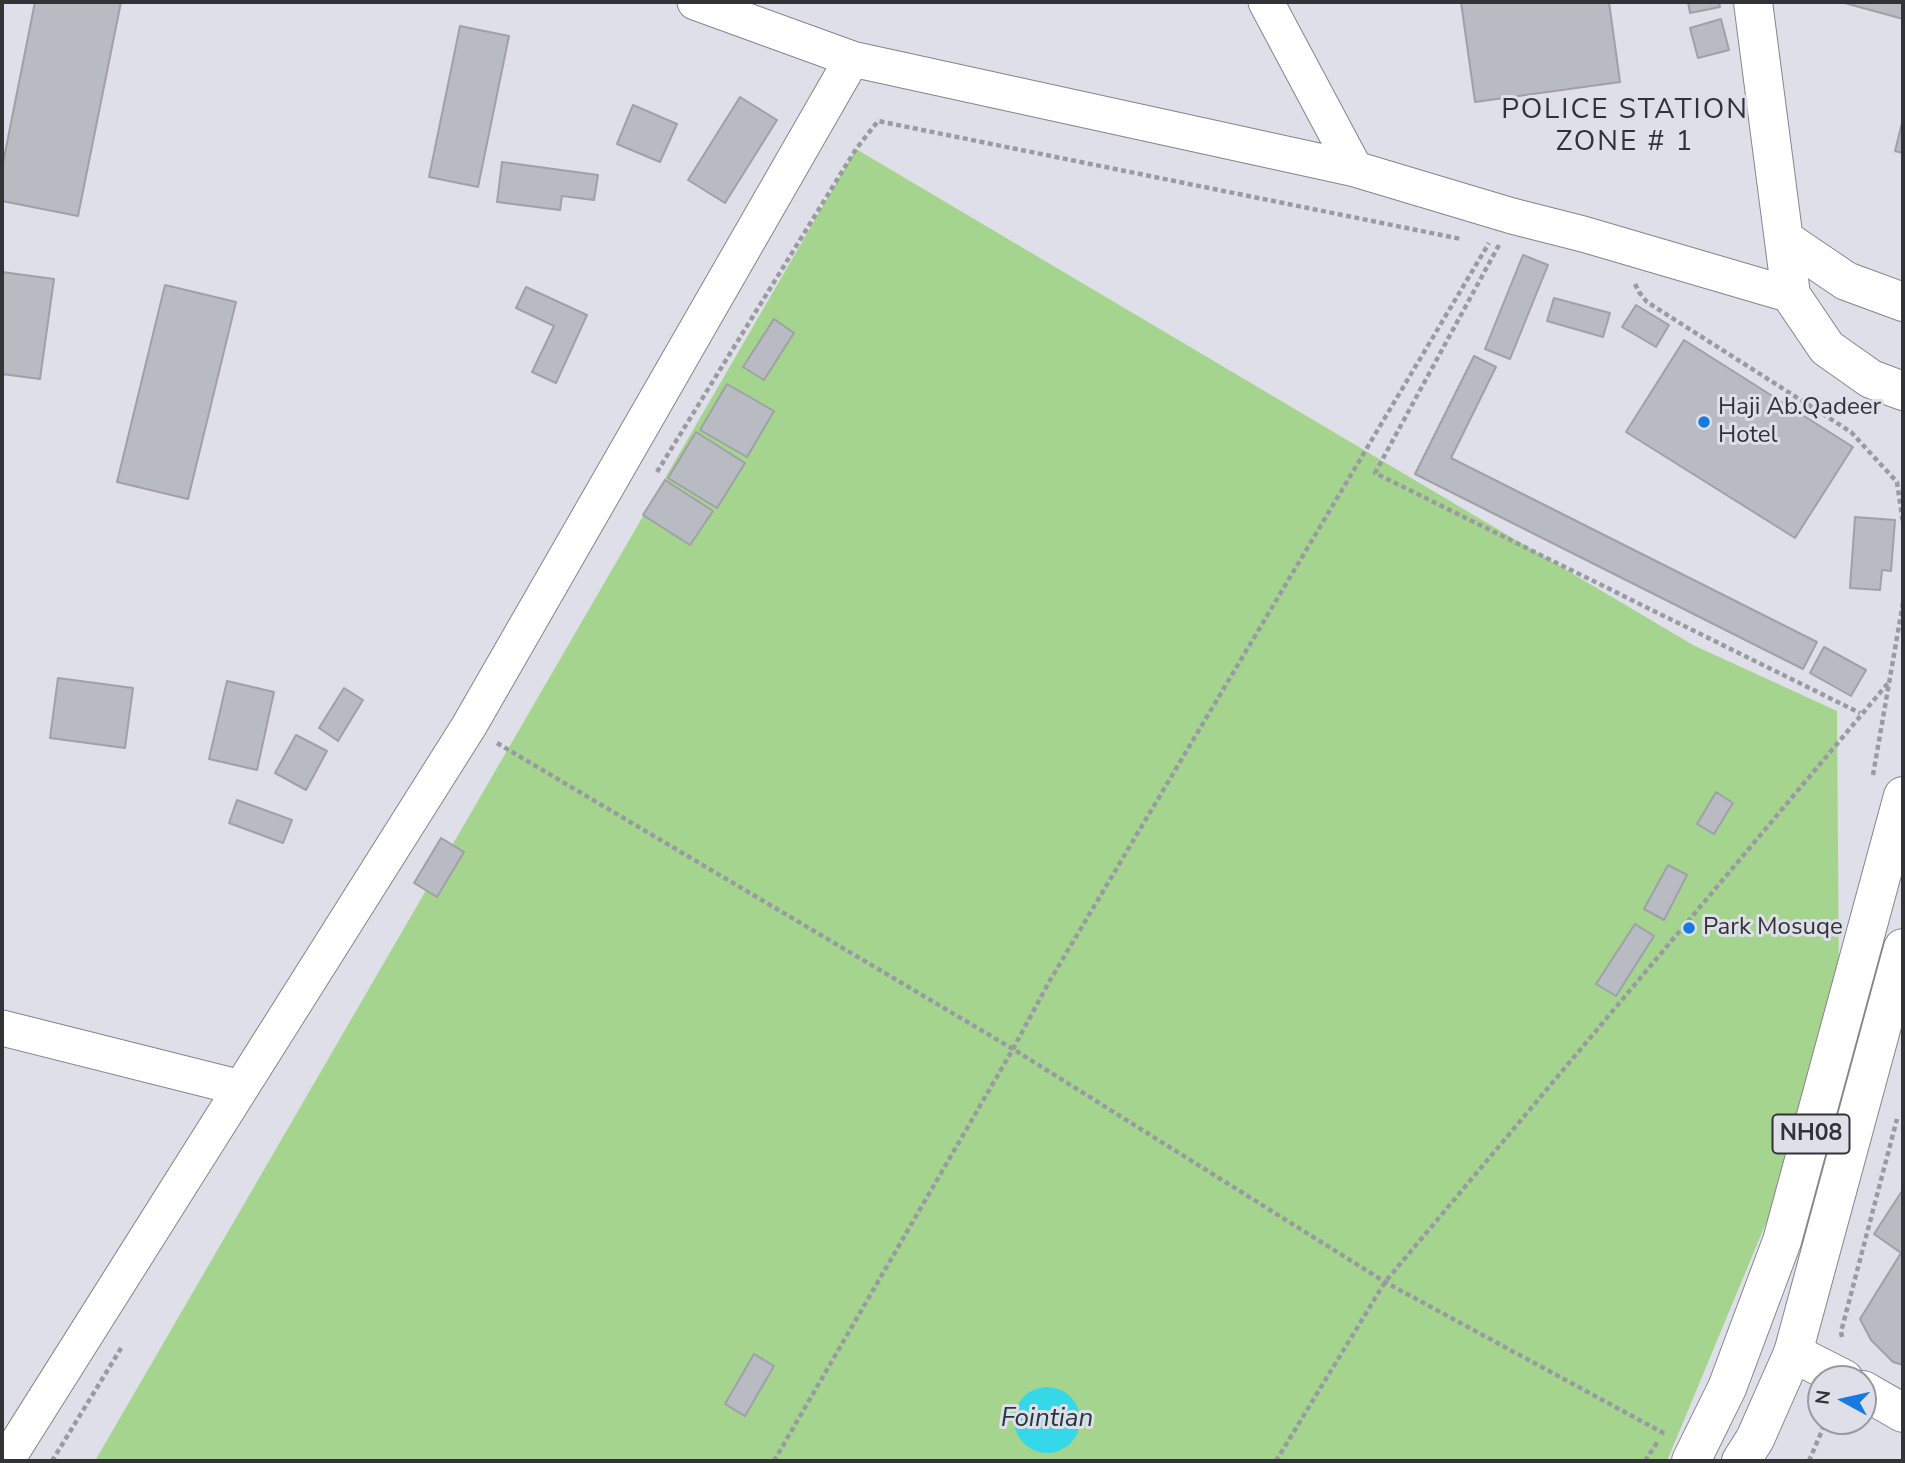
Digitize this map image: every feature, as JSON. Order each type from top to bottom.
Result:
[{"type":"main road","points":[[1753,2],[1791,295],[1827,348],[1871,379],[1903,391]]},
{"type":"main road","points":[[1784,239],[1846,281],[1903,302]]},
{"type":"main road","name":"NH08","points":[[1691,1461],[1727,1388],[1782,1241],[1903,796]]},
{"type":"main road","name":"NH08","points":[[1741,1461],[1755,1439],[1793,1353],[1903,948]]},
{"type":"main road","points":[[1793,1353],[1844,1362]]},
{"type":"main road","points":[[1877,1398],[1903,1413]]},
{"type":"street","points":[[695,2],[852,59],[1354,169],[1791,295]]},
{"type":"street","points":[[1266,2],[1354,169]]},
{"type":"street","points":[[6,1461],[469,726],[852,59]]},
{"type":"street","points":[[2,1028],[241,1088]]},
{"type":"path","points":[[655,477],[856,149],[878,121],[1463,239]]},
{"type":"path","points":[[774,1461],[1056,970],[1488,245],[1512,216]]},
{"type":"path","points":[[1476,242],[1500,244],[1375,473],[1860,713]]},
{"type":"path","points":[[1631,274],[1647,302],[1851,432],[1898,482],[1903,523]]},
{"type":"path","points":[[1276,1461],[1385,1282],[1889,682]]},
{"type":"path","points":[[469,726],[1013,1049],[1385,1282],[1664,1432],[1691,1461]]},
{"type":"path","points":[[1844,1362],[1841,1332],[1900,1108]]},
{"type":"path","points":[[52,1461],[124,1344]]},
{"type":"path","points":[[1809,1461],[1820,1435]]},
{"type":"green space","points":[[856,149],[1693,645],[1837,711],[1839,987],[1780,1189],[1667,1461],[95,1461]]},
{"type":"water","name":"Fointian","points":[[1047,1387],[1070,1397],[1080,1420],[1070,1443],[1047,1453],[1024,1443],[1014,1420],[1024,1397]]},
{"type":"building","points":[[35,2],[121,2],[78,216],[2,201],[2,168]]},
{"type":"building","points":[[1461,2],[1609,2],[1620,82],[1475,102]]},
{"type":"building","points":[[1688,2],[1719,2],[1720,7],[1690,13]]},
{"type":"building","points":[[1841,2],[1903,2],[1903,19]]},
{"type":"building","points":[[1721,19],[1729,50],[1698,58],[1690,28]]},
{"type":"building","points":[[460,26],[509,36],[478,187],[429,177]]},
{"type":"building","points":[[740,97],[777,120],[725,203],[688,180]]},
{"type":"building","points":[[633,105],[677,124],[660,162],[617,144]]},
{"type":"building","points":[[1903,119],[1903,153],[1895,151]]},
{"type":"building","points":[[502,162],[598,175],[594,200],[562,196],[560,210],[497,202]]},
{"type":"building","points":[[1523,255],[1548,265],[1510,359],[1485,349]]},
{"type":"building","points":[[2,272],[54,279],[40,379],[2,374]]},
{"type":"building","points":[[165,285],[236,302],[188,499],[117,482]]},
{"type":"building","points":[[526,287],[587,315],[556,383],[532,372],[554,326],[516,308]]},
{"type":"building","points":[[1554,298],[1610,313],[1603,337],[1547,321]]},
{"type":"building","points":[[1636,305],[1669,325],[1656,347],[1622,327]]},
{"type":"building","points":[[774,319],[794,333],[764,380],[743,367]]},
{"type":"building","points":[[1684,340],[1853,447],[1795,538],[1626,432]]},
{"type":"building","points":[[1474,356],[1496,367],[1451,458],[1817,642],[1803,669],[1415,474]]},
{"type":"building","points":[[727,384],[774,411],[747,457],[700,430]]},
{"type":"building","points":[[696,432],[745,463],[717,508],[668,478]]},
{"type":"building","points":[[665,480],[713,511],[690,545],[643,515]]},
{"type":"building","points":[[1855,517],[1895,520],[1891,571],[1882,570],[1880,590],[1850,588]]},
{"type":"building","points":[[1824,647],[1866,670],[1851,696],[1810,673]]},
{"type":"building","points":[[58,678],[133,688],[125,748],[50,738]]},
{"type":"building","points":[[227,681],[274,692],[257,770],[209,759]]},
{"type":"building","points":[[344,688],[363,700],[338,741],[319,728]]},
{"type":"building","points":[[296,735],[327,751],[306,790],[275,773]]},
{"type":"building","points":[[1716,792],[1733,803],[1714,834],[1697,824]]},
{"type":"building","points":[[237,800],[292,820],[283,843],[229,823]]},
{"type":"building","points":[[441,838],[464,852],[437,897],[414,883]]},
{"type":"building","points":[[1668,865],[1687,875],[1664,920],[1644,909]]},
{"type":"building","points":[[1635,924],[1654,936],[1616,996],[1596,984]]},
{"type":"building","points":[[1902,1191],[1903,1365],[1893,1362],[1871,1340],[1860,1319],[1901,1253],[1874,1234]]},
{"type":"building","points":[[754,1354],[774,1366],[745,1416],[725,1404]]},
{"type":"place","name":"Haji Ab.Qadeer Hotel","points":[[1704,422]]},
{"type":"place","name":"Park Mosuqe","points":[[1689,928]]},
{"type":"district","name":"POLICE STATION ZONE # 1","points":[[1625,127]]}]
